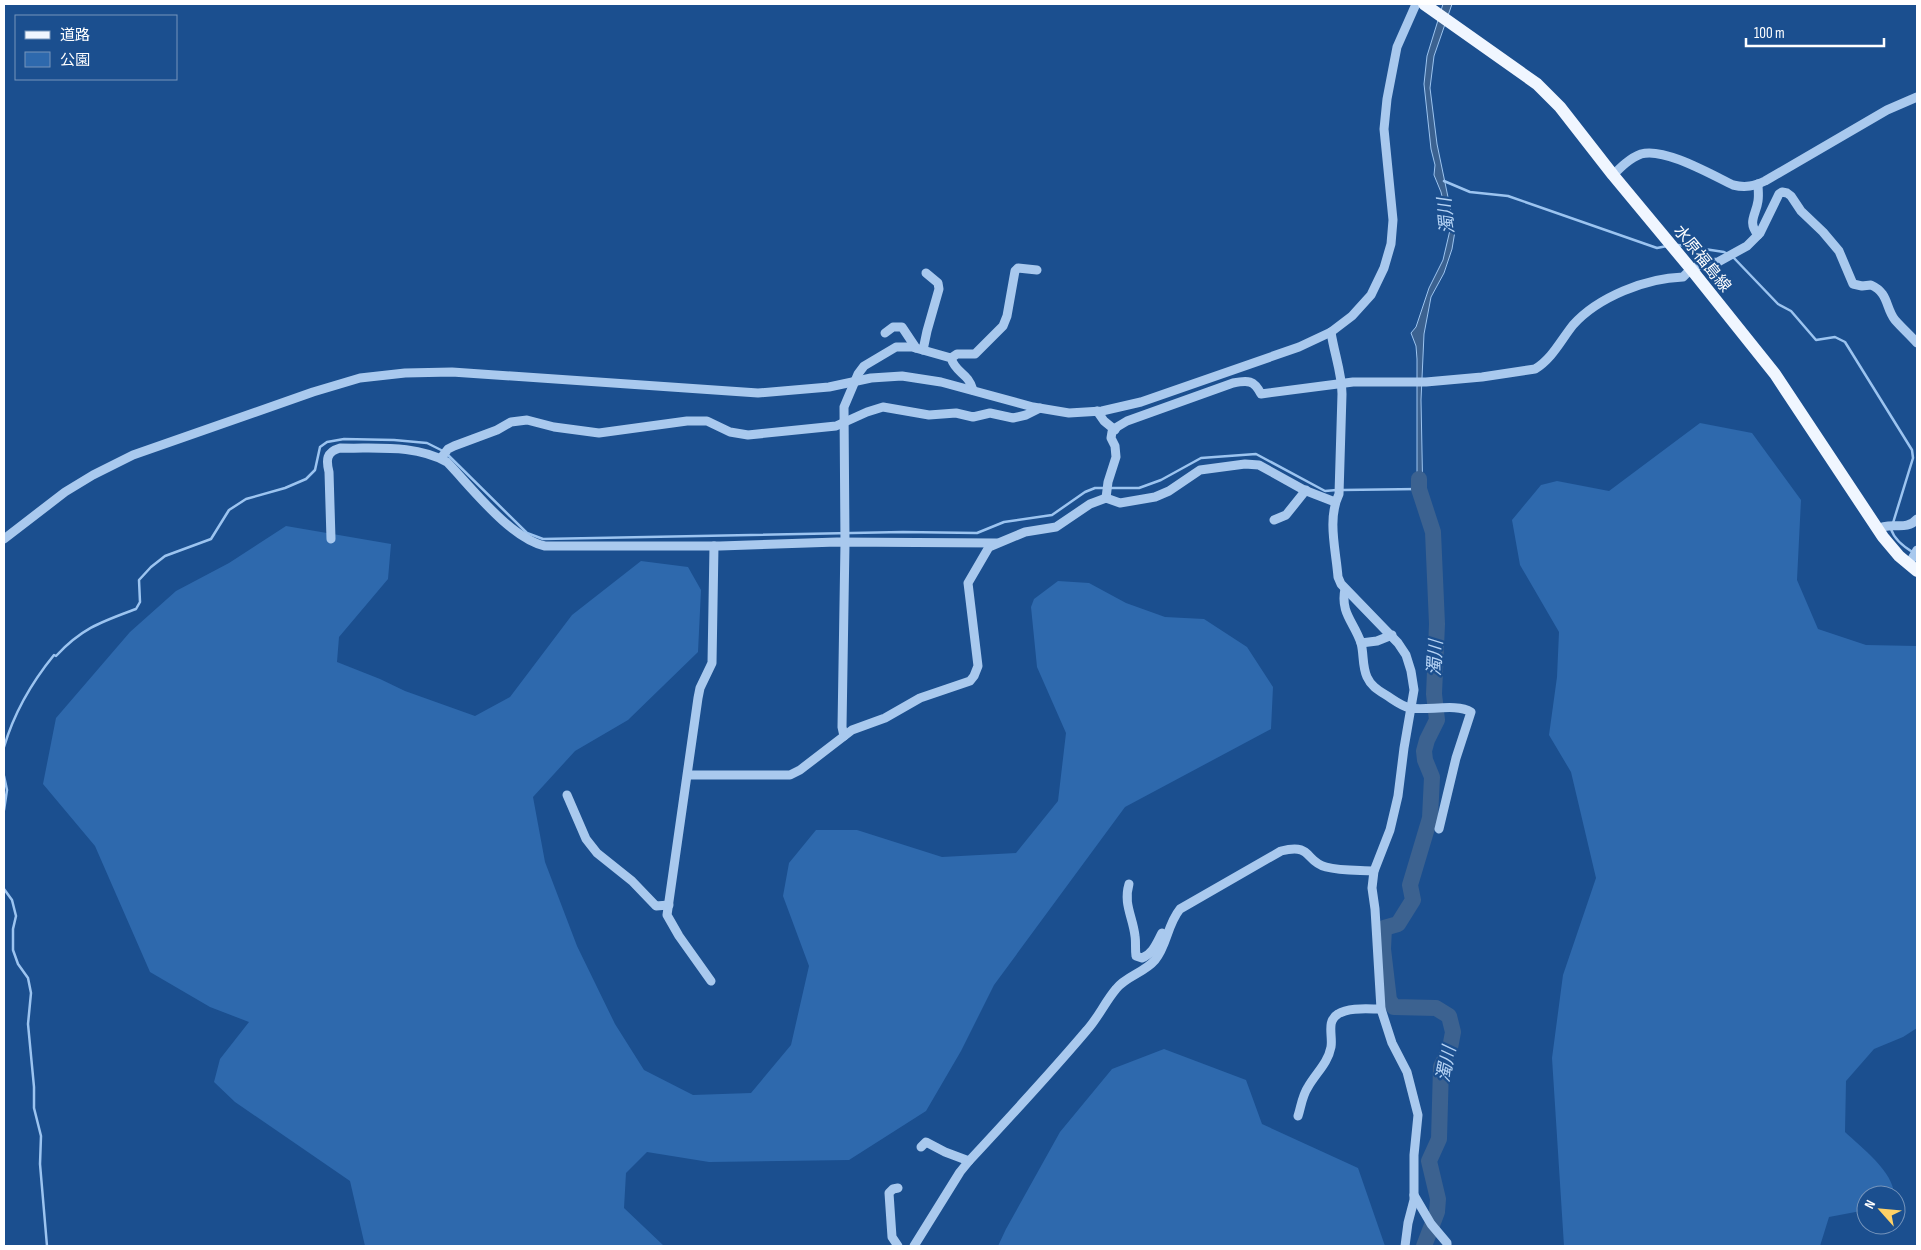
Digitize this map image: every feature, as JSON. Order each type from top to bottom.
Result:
[{"type":"main road","name":"水原福島線","points":[[1429,7],[1537,84],[1560,107],[1775,374],[1877,529],[1899,556],[1913,567]]},
{"type":"street","points":[[4,539],[64,492],[133,455],[313,392],[360,378],[405,373],[452,372],[758,392],[829,387],[870,378],[902,376],[941,382],[1040,408],[1069,413],[1097,411],[1141,402],[1299,346],[1331,332],[1352,316],[1371,294],[1384,268],[1393,220],[1384,129],[1386,99],[1396,47],[1416,4]]},
{"type":"street","points":[[1613,175],[1631,158],[1653,153],[1675,159],[1733,185],[1742,187],[1758,184],[1887,110],[1917,97]]},
{"type":"street","points":[[1758,184],[1758,200],[1752,224],[1752,228],[1758,235]]},
{"type":"street","points":[[688,775],[790,775],[800,770],[852,730],[885,718],[920,698],[970,682],[978,666],[968,583],[989,547],[1024,532],[1056,527],[1107,490],[1116,457],[1116,446],[1112,438],[1115,430],[1127,421],[1233,383],[1248,380],[1253,382],[1261,394],[1342,383],[1426,382],[1482,377],[1535,369],[1542,364],[1574,324],[1608,298],[1624,290],[1649,282],[1670,277],[1683,277],[1691,269],[1706,263],[1718,262],[1747,246],[1758,235],[1779,194],[1788,193],[1801,212],[1823,232],[1839,251],[1853,284],[1871,286],[1883,294],[1896,321],[1917,343]]},
{"type":"street","points":[[951,358],[956,354],[975,354],[980,350],[1003,326],[1007,316],[1015,271],[1018,268],[1037,270]]},
{"type":"street","points":[[919,349],[939,289],[938,283],[926,273]]},
{"type":"street","points":[[885,333],[893,327],[902,327],[919,349]]},
{"type":"street","points":[[1331,332],[1334,354],[1342,383],[1338,493],[1333,530],[1338,577],[1345,589],[1392,635],[1406,655],[1414,690],[1398,796],[1390,830],[1374,871],[1372,888],[1381,1009],[1392,1044],[1407,1072],[1418,1115],[1414,1155],[1414,1195],[1405,1246]]},
{"type":"street","points":[[844,736],[842,727],[845,536],[844,407],[858,374],[864,366],[896,346],[919,349],[951,358],[956,368],[970,379],[973,390]]},
{"type":"street","points":[[331,539],[327,456],[333,450],[340,448],[408,448],[444,454],[454,446],[497,430],[511,422],[527,420],[554,427],[599,433],[706,421],[730,432],[748,435],[836,426],[883,407],[929,415],[956,413],[972,417],[990,413],[1013,418],[1026,415],[1040,408]]},
{"type":"street","points":[[1097,411],[1104,421],[1115,430]]},
{"type":"street","points":[[444,454],[447,462],[508,526],[520,535],[538,544],[581,546],[714,546],[845,536],[996,543]]},
{"type":"street","points":[[1107,490],[1120,502],[1155,497],[1169,491],[1200,470],[1245,464],[1259,465],[1306,490],[1338,493]]},
{"type":"street","points":[[1274,520],[1286,515],[1306,490]]},
{"type":"street","points":[[1877,529],[1884,525],[1907,526],[1917,522]]},
{"type":"street","points":[[711,981],[667,914],[699,693],[712,663],[714,546]]},
{"type":"street","points":[[1913,567],[1917,550]]},
{"type":"street","points":[[1345,589],[1344,607],[1361,643],[1364,667],[1372,685],[1403,706],[1411,708],[1467,709],[1471,712],[1456,758],[1439,829]]},
{"type":"street","points":[[1361,643],[1377,641],[1392,635]]},
{"type":"street","points":[[567,795],[586,840],[596,853],[632,880],[656,906],[669,906]]},
{"type":"street","points":[[914,1246],[960,1172],[969,1161],[1089,1029],[1120,984],[1155,960],[1160,952],[1168,928],[1180,908],[1281,850],[1294,847],[1302,849],[1326,867],[1374,871]]},
{"type":"street","points":[[1129,884],[1127,901],[1130,920],[1135,934],[1136,956],[1147,957],[1163,932],[1168,928]]},
{"type":"street","points":[[1298,1116],[1307,1088],[1328,1058],[1332,1044],[1331,1026],[1334,1018],[1339,1013],[1352,1010],[1381,1009]]},
{"type":"street","points":[[921,1147],[926,1142],[969,1161]]},
{"type":"street","points":[[898,1188],[893,1189],[889,1193],[892,1237],[898,1246]]},
{"type":"street","points":[[1414,1195],[1431,1224],[1447,1242],[1447,1246]]},
{"type":"green space","points":[[1700,423],[1752,433],[1801,500],[1797,580],[1818,629],[1866,645],[1917,646],[1917,1028],[1903,1037],[1874,1049],[1846,1081],[1845,1132],[1876,1160],[1892,1185],[1856,1185],[1856,1212],[1829,1217],[1820,1246],[1564,1246],[1552,1058],[1563,975],[1596,878],[1571,772],[1549,735],[1557,677],[1559,632],[1520,565],[1512,520],[1541,485],[1557,481],[1609,491]]},
{"type":"green space","points":[[286,526],[391,544],[388,579],[339,637],[337,662],[405,691],[475,716],[510,697],[572,615],[641,561],[688,567],[701,590],[698,652],[628,720],[575,751],[533,797],[545,862],[577,946],[615,1024],[644,1070],[693,1095],[751,1093],[791,1045],[809,966],[783,896],[789,863],[816,830],[857,830],[942,857],[1016,853],[1058,801],[1066,733],[1037,667],[1031,607],[1034,599],[1058,581],[1089,583],[1126,603],[1165,617],[1204,619],[1247,647],[1273,687],[1271,729],[1125,807],[994,985],[961,1051],[926,1111],[849,1160],[709,1162],[647,1152],[626,1173],[624,1208],[664,1246],[365,1246],[350,1181],[235,1102],[214,1082],[220,1059],[249,1022],[210,1007],[150,972],[95,846],[43,784],[56,718],[130,632],[176,591],[229,563]]},
{"type":"green space","points":[[1164,1049],[1246,1080],[1262,1124],[1358,1168],[1385,1246],[998,1246],[1060,1132],[1112,1069]]},
{"type":"shaded area","name":"濁川","points":[[1443,4],[1452,4],[1434,56],[1430,88],[1437,144],[1455,231],[1452,249],[1444,273],[1431,297],[1424,334],[1421,400],[1423,503],[1417,487],[1417,359],[1416,346],[1411,333],[1416,327],[1429,288],[1443,260],[1450,230],[1441,192],[1434,175],[1435,165],[1431,149],[1424,84],[1427,56]]},
{"type":"waterway","points":[[1444,181],[1470,192],[1508,196],[1657,248],[1667,246]]},
{"type":"waterway","points":[[1678,245],[1728,254]]},
{"type":"waterway","points":[[1733,257],[1778,304],[1791,311],[1816,340],[1835,337],[1845,342],[1912,450],[1913,458],[1893,523]]},
{"type":"waterway","points":[[4,747],[24,698],[54,655],[56,656],[65,646],[84,632],[136,609],[140,602],[139,580],[151,567],[165,556],[211,539],[229,510],[246,499],[285,488],[306,479],[315,470],[320,447],[327,442],[344,439],[394,440],[427,443],[443,451]]},
{"type":"waterway","points":[[447,454],[527,533],[543,539],[903,532],[977,533],[1004,522],[1052,515],[1085,492],[1095,488],[1139,488],[1161,480],[1201,458],[1256,454],[1325,491],[1337,490]]},
{"type":"waterway","name":"濁川","points":[[1419,479],[1419,489],[1433,532],[1437,624],[1434,694],[1437,720],[1424,751],[1425,760],[1432,777],[1430,818],[1410,885],[1413,900],[1398,924],[1384,928],[1383,949],[1389,1000],[1394,1007],[1436,1008],[1449,1016],[1453,1032],[1450,1048],[1441,1067],[1439,1139],[1429,1161],[1438,1199],[1437,1212],[1424,1246]]},
{"type":"waterway","points":[[1342,490],[1419,489]]},
{"type":"waterway","points":[[1891,529],[1900,543],[1914,553]]},
{"type":"waterway","points":[[4,776],[7,790],[4,810]]},
{"type":"waterway","points":[[4,889],[12,900],[16,916],[13,929],[13,950],[18,964],[28,978],[31,993],[28,1024],[34,1108],[41,1136],[40,1164],[47,1246]]}]
